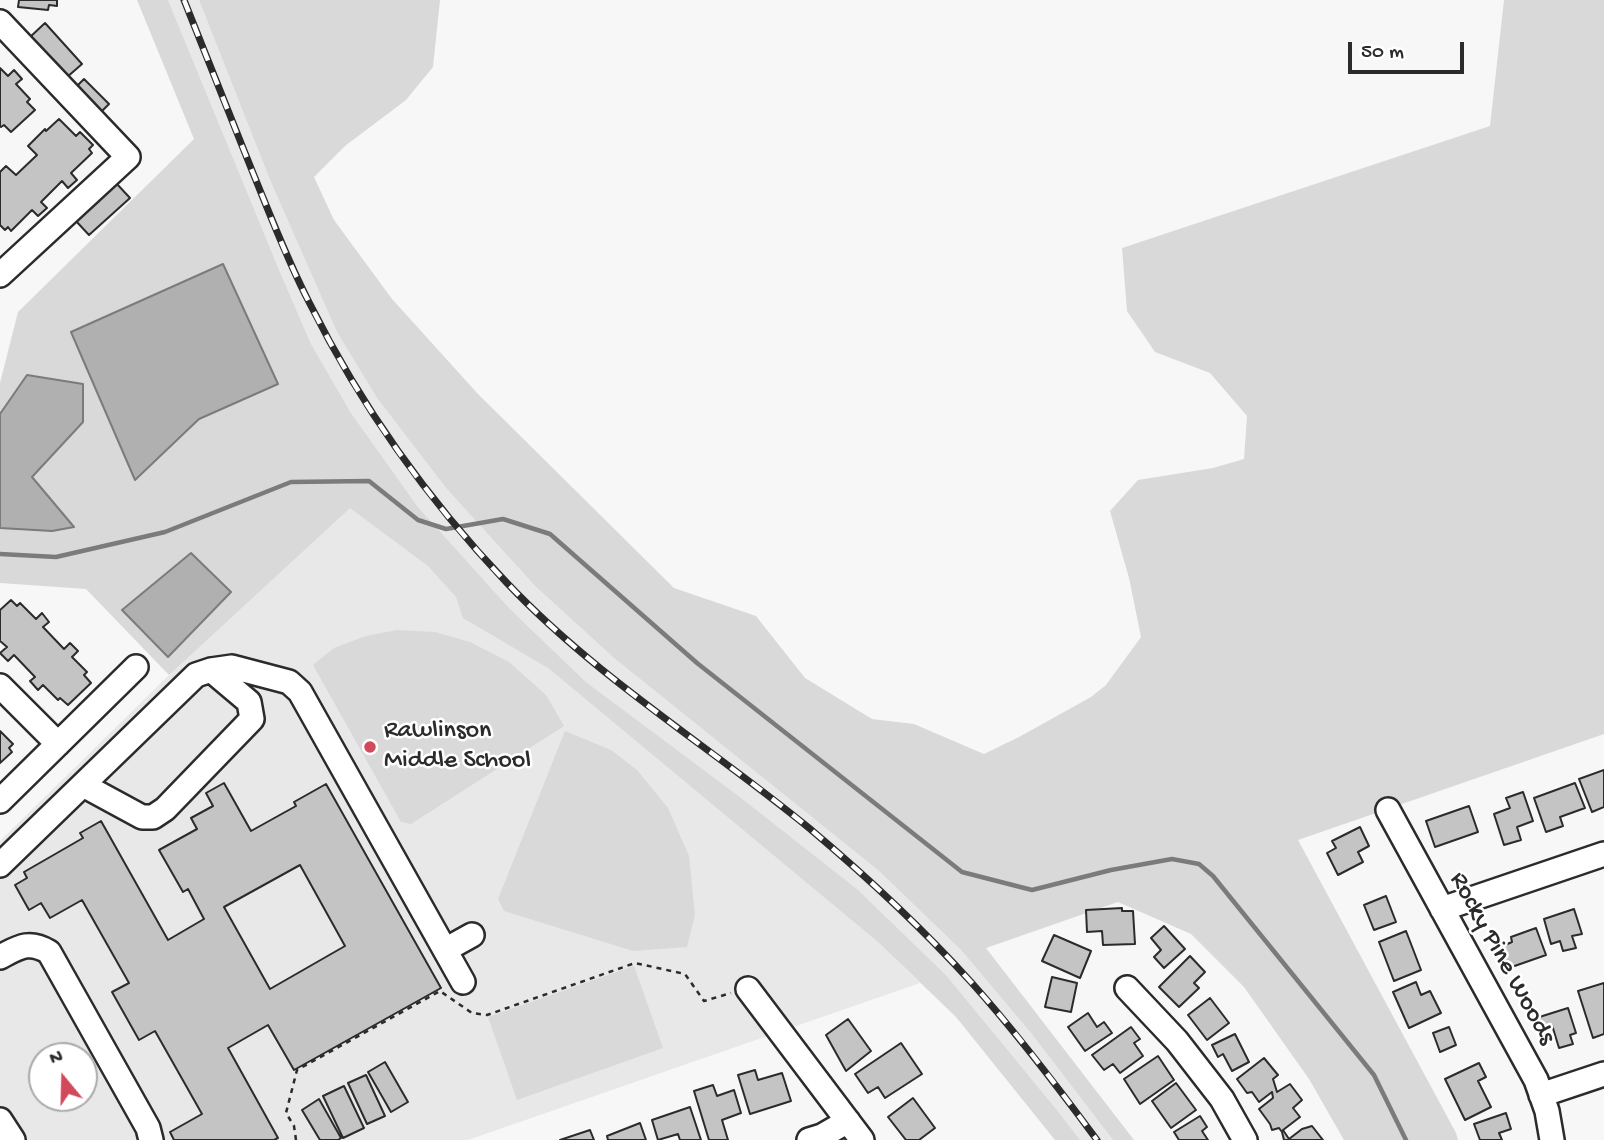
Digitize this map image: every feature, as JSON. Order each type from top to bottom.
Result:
[{"type":"street","points":[[0,22],[128,157],[0,275]]},
{"type":"street","points":[[0,801],[136,667]]},
{"type":"street","points":[[0,865],[196,675],[232,667],[289,682],[300,692],[463,982]]},
{"type":"street","points":[[83,785],[142,817],[153,817],[165,809],[252,719],[249,702],[211,670]]},
{"type":"street","points":[[0,686],[58,744]]},
{"type":"street","name":"Rocky Pine Woods","points":[[1388,810],[1536,1080],[1547,1111],[1552,1140]]},
{"type":"street","points":[[1442,909],[1604,854]]},
{"type":"street","points":[[0,932],[8,953],[26,946],[38,946],[49,952],[148,1128],[151,1140]]},
{"type":"street","points":[[445,950],[472,935]]},
{"type":"street","points":[[1127,988],[1177,1041],[1222,1099],[1245,1140]]},
{"type":"street","points":[[748,989],[862,1140]]},
{"type":"street","points":[[1541,1095],[1604,1074]]},
{"type":"street","points":[[0,1120],[13,1140]]},
{"type":"street","points":[[809,1140],[848,1121]]},
{"type":"path","points":[[296,1140],[294,1126],[286,1113],[297,1070],[440,990],[472,1013],[487,1014],[635,963],[685,974],[704,1001],[748,989]]},
{"type":"shaded area","points":[[137,0],[168,0],[311,344],[351,413],[418,507],[510,609],[586,682],[857,889],[946,975],[1080,1140],[1055,1140],[956,1017],[879,943],[548,668],[463,618],[456,597],[428,566],[350,508],[169,675],[86,589],[0,583],[0,383],[18,312],[194,139]]},
{"type":"shaded area","points":[[168,0],[199,0],[270,180],[337,331],[377,398],[446,488],[535,586],[614,658],[879,871],[961,950],[1031,1033],[1113,1140],[1080,1140],[946,975],[857,889],[586,682],[510,609],[418,507],[351,413],[311,344]]},
{"type":"shaded area","points":[[199,0],[440,0],[433,67],[406,100],[345,146],[314,177],[334,220],[392,299],[478,394],[674,588],[756,616],[805,678],[872,719],[914,724],[984,754],[1091,697],[1106,685],[1141,637],[1129,578],[1110,511],[1138,480],[1213,468],[1244,459],[1247,416],[1210,373],[1155,352],[1127,311],[1122,248],[1490,126],[1504,0],[1604,0],[1604,734],[1298,840],[1458,1140],[1344,1140],[1309,1079],[1244,987],[1191,934],[1118,902],[986,948],[1134,1140],[1113,1140],[1031,1033],[961,950],[879,871],[614,658],[535,586],[446,488],[377,398],[337,332],[270,180]]},
{"type":"shaded area","points":[[223,264],[278,384],[199,419],[135,480],[71,332]]},
{"type":"shaded area","points":[[27,375],[83,384],[83,422],[32,477],[74,527],[52,531],[0,528],[0,414]]},
{"type":"shaded area","name":"Rawlinson Middle School","points":[[355,488],[548,668],[879,943],[920,983],[468,1140],[0,1140],[0,841]]},
{"type":"shaded area","points":[[191,553],[231,592],[168,657],[122,610]]},
{"type":"shaded area","points":[[397,630],[435,632],[470,642],[509,662],[546,695],[564,726],[411,824],[401,822],[313,665],[334,648],[366,636]]},
{"type":"shaded area","points":[[565,731],[611,750],[637,770],[668,808],[689,856],[695,915],[687,947],[633,951],[504,911],[498,899]]},
{"type":"shaded area","points":[[634,966],[663,1048],[517,1100],[488,1017]]},
{"type":"building","points":[[19,0],[57,0],[57,6],[49,5],[48,10],[18,7]]},
{"type":"building","points":[[45,23],[82,64],[66,78],[29,38]]},
{"type":"building","points":[[0,68],[8,76],[14,70],[22,79],[16,84],[30,99],[27,102],[35,110],[11,132],[4,125],[0,126]]},
{"type":"building","points":[[84,79],[109,104],[101,112],[76,87]]},
{"type":"building","points":[[59,119],[76,136],[80,132],[93,145],[89,149],[92,153],[71,173],[77,180],[68,188],[62,181],[41,202],[47,208],[38,216],[32,210],[11,231],[8,227],[5,230],[0,225],[0,172],[6,166],[16,175],[37,155],[28,146]]},
{"type":"building","points":[[116,183],[130,198],[89,235],[75,220]]},
{"type":"building","points":[[11,600],[17,606],[20,603],[36,619],[42,613],[49,622],[43,627],[64,649],[70,643],[78,651],[72,657],[87,672],[84,675],[91,683],[68,705],[60,698],[58,700],[43,685],[38,690],[30,681],[35,677],[14,655],[8,661],[0,653],[7,647],[0,641],[0,610]]},
{"type":"building","points":[[0,731],[13,744],[9,748],[12,752],[0,763]]},
{"type":"building","points":[[1604,770],[1604,807],[1592,812],[1579,779]]},
{"type":"building","points":[[224,783],[251,831],[296,806],[294,802],[326,784],[441,988],[294,1070],[268,1025],[228,1048],[278,1138],[274,1140],[174,1140],[170,1132],[202,1114],[155,1031],[139,1040],[112,992],[129,983],[82,900],[50,918],[41,903],[29,910],[15,885],[27,878],[24,872],[83,838],[80,833],[101,821],[168,940],[204,919],[188,889],[183,892],[159,850],[197,829],[191,818],[213,806],[206,793]],"holes":[[[300,865],[345,946],[270,989],[224,907]]]},
{"type":"building","points":[[1575,783],[1585,808],[1560,817],[1563,826],[1546,832],[1534,798]]},
{"type":"building","points":[[1523,792],[1533,821],[1517,827],[1521,840],[1504,845],[1494,814],[1510,808],[1506,798]]},
{"type":"building","points":[[1469,806],[1478,832],[1435,847],[1426,821]]},
{"type":"building","points":[[1360,827],[1369,846],[1358,852],[1363,862],[1338,875],[1327,853],[1336,848],[1332,841]]},
{"type":"building","points":[[1386,896],[1396,922],[1374,930],[1364,905]]},
{"type":"building","points":[[1122,908],[1122,911],[1133,911],[1135,944],[1103,945],[1102,931],[1087,932],[1086,910]]},
{"type":"building","points":[[1574,909],[1582,934],[1572,936],[1576,948],[1563,951],[1560,941],[1551,944],[1544,919]]},
{"type":"building","points":[[1164,926],[1185,949],[1164,968],[1154,957],[1161,950],[1151,938]]},
{"type":"building","points":[[1536,928],[1546,955],[1506,969],[1498,948],[1512,942],[1511,937]]},
{"type":"building","points":[[1406,931],[1421,970],[1394,981],[1379,942]]},
{"type":"building","points":[[1054,935],[1091,951],[1080,978],[1042,961]]},
{"type":"building","points":[[1190,956],[1205,972],[1194,983],[1199,988],[1179,1007],[1159,987]]},
{"type":"building","points":[[1052,977],[1077,983],[1071,1012],[1045,1007]]},
{"type":"building","points":[[1416,982],[1421,995],[1430,991],[1441,1013],[1409,1028],[1393,992]]},
{"type":"building","points":[[1604,983],[1604,1034],[1593,1038],[1578,991]]},
{"type":"building","points":[[1210,998],[1229,1023],[1207,1040],[1188,1015]]},
{"type":"building","points":[[1568,1008],[1576,1033],[1570,1035],[1573,1044],[1559,1048],[1552,1025],[1536,1029],[1533,1019]]},
{"type":"building","points":[[1088,1013],[1097,1027],[1104,1022],[1112,1033],[1085,1051],[1068,1027]]},
{"type":"building","points":[[848,1019],[871,1051],[846,1071],[826,1035]]},
{"type":"building","points":[[1131,1027],[1140,1039],[1134,1043],[1143,1056],[1120,1073],[1113,1064],[1104,1070],[1092,1055]]},
{"type":"building","points":[[1449,1027],[1456,1045],[1440,1052],[1433,1033]]},
{"type":"building","points":[[1235,1034],[1249,1062],[1232,1071],[1223,1054],[1218,1057],[1212,1045]]},
{"type":"building","points":[[901,1043],[922,1074],[885,1098],[878,1087],[868,1093],[855,1074]]},
{"type":"building","points":[[1158,1056],[1174,1080],[1140,1104],[1124,1079]]},
{"type":"building","points":[[1264,1058],[1278,1075],[1273,1079],[1277,1092],[1290,1084],[1302,1100],[1293,1108],[1300,1117],[1283,1130],[1289,1139],[1302,1129],[1312,1126],[1323,1140],[1284,1140],[1279,1128],[1272,1130],[1259,1109],[1273,1098],[1272,1092],[1259,1102],[1252,1092],[1247,1093],[1237,1079]]},
{"type":"building","points":[[385,1062],[408,1102],[391,1112],[368,1072]]},
{"type":"building","points":[[1479,1063],[1486,1077],[1478,1081],[1491,1107],[1465,1120],[1445,1079]]},
{"type":"building","points":[[755,1070],[758,1080],[782,1073],[791,1101],[750,1114],[738,1075]]},
{"type":"building","points":[[366,1075],[385,1116],[367,1124],[348,1083]]},
{"type":"building","points":[[1176,1083],[1196,1110],[1171,1128],[1152,1101]]},
{"type":"building","points":[[713,1085],[717,1096],[734,1090],[741,1113],[722,1120],[728,1140],[709,1140],[694,1091]]},
{"type":"building","points":[[344,1086],[364,1128],[343,1138],[323,1096]]},
{"type":"building","points":[[913,1098],[935,1128],[919,1140],[906,1140],[888,1117]]},
{"type":"building","points":[[319,1099],[341,1138],[338,1140],[320,1140],[302,1110]]},
{"type":"building","points":[[690,1107],[701,1140],[680,1140],[678,1134],[658,1140],[652,1120]]},
{"type":"building","points":[[1506,1113],[1511,1129],[1499,1133],[1502,1140],[1480,1140],[1474,1124]]},
{"type":"building","points":[[1200,1116],[1207,1127],[1202,1131],[1208,1140],[1179,1140],[1174,1132]]},
{"type":"building","points":[[640,1123],[646,1140],[608,1140],[607,1136]]},
{"type":"building","points":[[590,1130],[594,1140],[560,1140]]},
{"type":"waterway","points":[[0,554],[56,557],[165,532],[291,482],[369,481],[418,520],[446,529],[503,519],[550,534],[697,663],[962,872],[1032,890],[1111,870],[1172,859],[1199,864],[1213,876],[1374,1075],[1406,1140]]},
{"type":"railway","points":[[184,0],[273,223],[310,304],[351,380],[374,416],[450,519],[507,583],[578,650],[809,828],[893,902],[988,1001],[1097,1140]]},
{"type":"place","name":"Rawlinson Middle School","points":[[370,747]]}]
